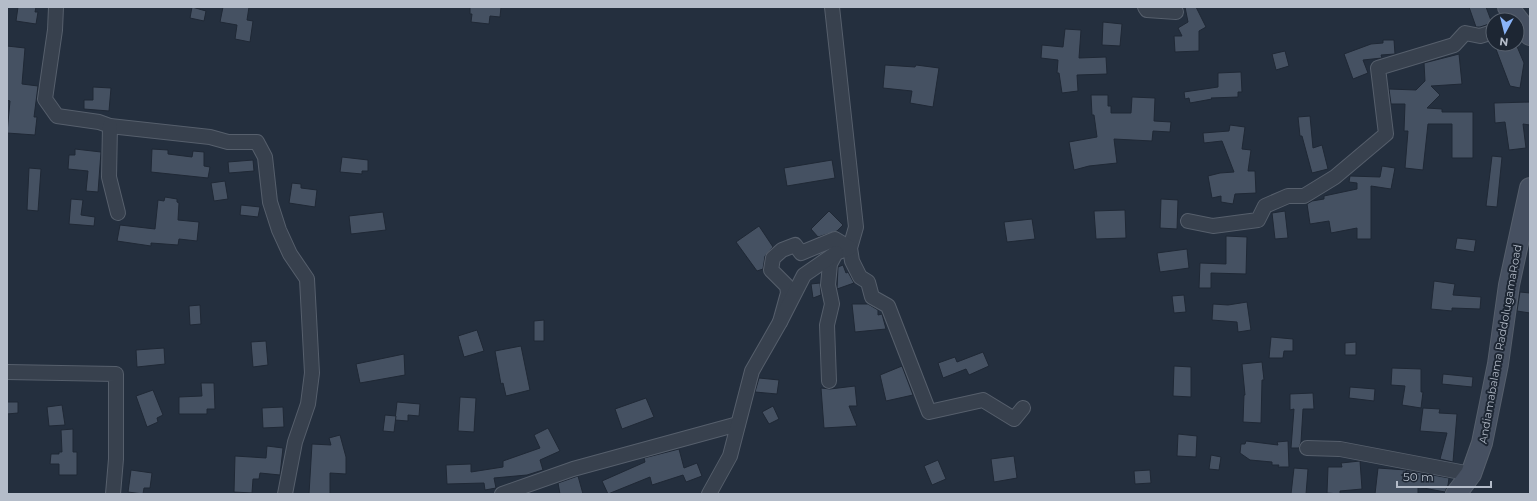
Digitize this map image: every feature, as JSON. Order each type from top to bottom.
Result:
[{"type":"street","points":[[56,7],[55,30],[45,99],[57,116],[99,122],[110,126],[203,136],[228,142],[258,142],[265,156],[270,202],[278,230],[290,254],[307,279],[311,328],[312,373],[308,404],[295,442],[285,494]]},
{"type":"street","points":[[832,7],[856,227],[850,248],[852,261],[860,277],[868,282],[872,297],[888,306],[929,412],[983,400],[1014,419],[1023,408]]},
{"type":"street","points":[[1145,7],[1147,10],[1176,12]]},
{"type":"street","points":[[1188,221],[1213,226],[1258,220],[1265,206],[1288,196],[1304,196],[1328,181],[1386,134],[1378,68],[1454,45],[1464,33],[1480,36],[1485,34]]},
{"type":"street","points":[[110,126],[109,176],[118,213]]},
{"type":"street","name":"Andiamabalama RaddolugamaRoad","points":[[1456,494],[1471,474],[1484,436],[1498,364],[1509,285],[1530,188]]},
{"type":"street","points":[[780,322],[788,293],[786,286],[771,270],[773,258],[782,250],[795,245],[801,253],[835,239],[850,248]]},
{"type":"street","points":[[709,494],[730,456],[752,372],[804,275],[836,253],[850,248]]},
{"type":"street","points":[[829,381],[827,324],[832,304],[828,285],[830,264],[836,253]]},
{"type":"street","points":[[7,372],[116,374],[116,459],[113,494]]},
{"type":"street","points":[[502,494],[573,469],[738,424]]},
{"type":"street","points":[[1307,448],[1340,449],[1471,474]]},
{"type":"building","points":[[18,7],[36,7],[35,12],[38,12],[36,24],[16,21]]},
{"type":"building","points":[[192,7],[206,11],[204,21],[190,18]]},
{"type":"building","points":[[223,7],[249,7],[247,20],[253,21],[250,42],[235,39],[237,25],[220,22]]},
{"type":"building","points":[[470,7],[501,7],[500,17],[490,16],[489,24],[471,22],[472,14],[470,14]]},
{"type":"building","points":[[1185,7],[1196,7],[1206,27],[1199,31],[1199,51],[1175,52],[1174,36],[1182,36],[1178,28],[1188,22]]},
{"type":"building","points":[[1469,7],[1486,7],[1488,12],[1485,12],[1485,25],[1476,27]]},
{"type":"building","points":[[1103,22],[1122,24],[1120,46],[1102,45]]},
{"type":"building","points":[[1065,29],[1081,30],[1079,58],[1106,57],[1107,74],[1077,75],[1078,91],[1062,93],[1059,73],[1057,73],[1058,60],[1041,58],[1042,45],[1063,47]]},
{"type":"building","points":[[1383,40],[1394,40],[1395,54],[1381,55],[1382,58],[1363,60],[1368,73],[1353,79],[1344,54],[1371,44],[1383,43]]},
{"type":"building","points":[[7,46],[25,48],[22,84],[38,86],[34,117],[37,117],[35,135],[7,133],[10,101],[7,100]]},
{"type":"building","points":[[1285,51],[1289,66],[1276,70],[1272,54]]},
{"type":"building","points":[[1497,52],[1519,52],[1524,63],[1520,88],[1510,86]]},
{"type":"building","points":[[1459,54],[1462,84],[1431,86],[1440,95],[1427,108],[1442,109],[1442,112],[1473,112],[1473,158],[1452,158],[1452,124],[1428,124],[1423,170],[1405,168],[1408,131],[1404,131],[1405,104],[1391,104],[1389,89],[1416,90],[1425,81],[1424,63]]},
{"type":"building","points":[[885,65],[915,67],[916,65],[939,68],[933,107],[910,103],[912,91],[883,88]]},
{"type":"building","points":[[1241,72],[1242,92],[1238,92],[1238,97],[1211,98],[1212,99],[1190,103],[1189,98],[1185,99],[1184,92],[1218,87],[1218,73]]},
{"type":"building","points":[[93,87],[111,88],[109,111],[84,109],[84,100],[93,100]]},
{"type":"building","points":[[1091,95],[1108,95],[1108,106],[1111,106],[1111,113],[1131,113],[1132,97],[1155,98],[1154,121],[1171,122],[1170,132],[1153,131],[1152,141],[1114,139],[1117,163],[1089,166],[1074,170],[1069,142],[1097,137],[1094,115],[1092,115]]},
{"type":"building","points":[[1530,102],[1530,125],[1523,124],[1526,148],[1509,150],[1505,122],[1495,123],[1494,103]]},
{"type":"building","points":[[1310,116],[1313,148],[1322,145],[1328,169],[1312,173],[1302,136],[1300,136],[1298,117]]},
{"type":"building","points":[[1230,125],[1245,127],[1242,149],[1251,150],[1248,171],[1255,171],[1256,193],[1235,194],[1233,204],[1221,202],[1221,196],[1212,198],[1208,176],[1234,172],[1222,141],[1204,143],[1203,133],[1229,131]]},
{"type":"building","points":[[75,149],[101,152],[98,192],[86,191],[88,171],[68,169],[69,155],[75,155]]},
{"type":"building","points":[[152,149],[168,150],[168,154],[192,157],[193,151],[204,152],[204,166],[210,167],[208,178],[151,172]]},
{"type":"building","points":[[1492,156],[1502,157],[1497,207],[1486,206]]},
{"type":"building","points":[[342,157],[368,160],[368,171],[362,171],[362,174],[340,172]]},
{"type":"building","points":[[253,160],[254,171],[229,173],[228,162]]},
{"type":"building","points":[[832,160],[835,178],[787,186],[784,168]]},
{"type":"building","points":[[1382,166],[1395,168],[1391,189],[1371,186],[1371,239],[1357,239],[1357,228],[1331,233],[1329,221],[1310,224],[1307,204],[1312,201],[1324,199],[1324,196],[1357,189],[1357,183],[1349,182],[1350,176],[1380,177]]},
{"type":"building","points":[[29,168],[41,169],[38,211],[27,210]]},
{"type":"building","points":[[225,181],[228,199],[214,201],[211,183]]},
{"type":"building","points":[[292,183],[301,184],[301,188],[317,190],[315,207],[289,203]]},
{"type":"building","points":[[165,197],[177,199],[177,202],[179,203],[178,220],[199,222],[197,241],[179,239],[178,245],[151,243],[151,246],[117,241],[120,225],[155,229],[158,200],[164,201]]},
{"type":"building","points":[[71,199],[83,200],[81,215],[95,217],[94,226],[69,224]]},
{"type":"building","points":[[1161,199],[1178,200],[1177,229],[1160,228]]},
{"type":"building","points":[[241,205],[260,207],[258,217],[240,215]]},
{"type":"building","points":[[1125,210],[1126,238],[1096,239],[1094,211]]},
{"type":"building","points":[[829,211],[843,225],[837,231],[818,237],[811,229]]},
{"type":"building","points":[[1285,211],[1288,238],[1275,239],[1272,213]]},
{"type":"building","points":[[383,212],[386,230],[351,234],[349,216]]},
{"type":"building","points":[[1032,219],[1035,239],[1007,242],[1004,222]]},
{"type":"building","points":[[759,226],[773,247],[765,256],[763,269],[757,271],[736,242]]},
{"type":"building","points":[[1226,236],[1247,237],[1246,274],[1211,273],[1211,288],[1199,288],[1200,263],[1226,264]]},
{"type":"building","points":[[1457,238],[1476,240],[1474,252],[1455,249]]},
{"type":"building","points":[[1187,249],[1189,268],[1160,272],[1157,253]]},
{"type":"building","points":[[843,265],[846,273],[848,272],[854,283],[837,289],[838,267]]},
{"type":"building","points":[[1434,281],[1455,284],[1453,295],[1481,297],[1480,309],[1452,308],[1452,311],[1431,309]]},
{"type":"building","points":[[820,283],[821,295],[813,298],[811,284]]},
{"type":"building","points":[[1520,292],[1530,293],[1530,313],[1517,311]]},
{"type":"building","points":[[1184,295],[1186,312],[1174,313],[1172,296]]},
{"type":"building","points":[[1247,302],[1251,330],[1238,332],[1237,322],[1212,320],[1213,304],[1228,305]]},
{"type":"building","points":[[852,304],[868,304],[878,310],[878,315],[882,314],[886,329],[855,332]]},
{"type":"building","points":[[200,305],[201,324],[190,325],[189,306]]},
{"type":"building","points":[[544,320],[544,341],[534,341],[534,321]]},
{"type":"building","points":[[477,330],[484,351],[464,357],[458,336]]},
{"type":"building","points":[[1271,337],[1293,339],[1293,351],[1284,351],[1283,358],[1269,358]]},
{"type":"building","points":[[266,341],[268,365],[253,367],[251,342]]},
{"type":"building","points":[[1356,342],[1356,355],[1345,355],[1345,343]]},
{"type":"building","points":[[521,346],[530,390],[506,396],[503,383],[501,384],[495,351]]},
{"type":"building","points":[[164,348],[165,364],[137,367],[136,350]]},
{"type":"building","points":[[983,352],[989,366],[969,375],[966,369],[943,378],[938,363],[955,357],[957,362]]},
{"type":"building","points":[[404,354],[405,375],[360,383],[356,364]]},
{"type":"building","points":[[1262,362],[1264,380],[1262,380],[1261,423],[1243,422],[1245,395],[1242,364]]},
{"type":"building","points":[[902,366],[913,395],[886,401],[880,375]]},
{"type":"building","points":[[1174,366],[1191,367],[1191,397],[1173,396]]},
{"type":"building","points":[[1392,368],[1421,369],[1421,392],[1423,392],[1421,408],[1402,405],[1405,386],[1391,385]]},
{"type":"building","points":[[1443,374],[1473,377],[1472,387],[1442,384]]},
{"type":"building","points":[[759,378],[779,380],[777,394],[755,392]]},
{"type":"building","points":[[201,383],[214,383],[215,409],[207,409],[207,414],[179,414],[179,397],[202,396]]},
{"type":"building","points":[[855,386],[857,406],[849,406],[857,426],[824,428],[821,388],[830,389]]},
{"type":"building","points":[[1350,387],[1375,389],[1374,401],[1349,398]]},
{"type":"building","points":[[153,390],[163,415],[157,418],[158,422],[147,427],[136,396]]},
{"type":"building","points":[[1313,393],[1314,409],[1303,409],[1301,442],[1299,448],[1291,448],[1294,409],[1290,410],[1290,394]]},
{"type":"building","points":[[460,397],[476,398],[474,432],[458,431]]},
{"type":"building","points":[[646,398],[654,417],[622,429],[615,409]]},
{"type":"building","points":[[7,402],[18,402],[18,413],[7,414]]},
{"type":"building","points":[[397,402],[420,404],[419,416],[408,415],[408,421],[395,420]]},
{"type":"building","points":[[62,405],[65,425],[49,426],[47,407]]},
{"type":"building","points":[[773,406],[779,419],[769,424],[762,412]]},
{"type":"building","points":[[283,407],[284,427],[263,428],[262,408]]},
{"type":"building","points":[[1423,408],[1440,409],[1439,413],[1457,414],[1453,462],[1440,459],[1447,433],[1420,431]]},
{"type":"building","points":[[385,415],[396,416],[394,432],[383,431]]},
{"type":"building","points":[[548,428],[560,451],[540,460],[543,470],[527,475],[494,478],[496,488],[485,490],[484,483],[447,484],[446,465],[471,464],[471,472],[503,467],[503,461],[540,448],[534,435]]},
{"type":"building","points":[[73,429],[73,452],[77,452],[77,475],[59,475],[59,464],[50,464],[51,454],[59,454],[59,452],[62,452],[61,430]]},
{"type":"building","points":[[1178,434],[1197,436],[1196,457],[1177,456]]},
{"type":"building","points":[[340,435],[346,457],[346,474],[330,473],[330,494],[309,494],[312,444],[331,445],[329,438]]},
{"type":"building","points":[[1246,441],[1278,445],[1277,442],[1288,441],[1289,467],[1278,467],[1279,465],[1272,465],[1272,462],[1250,460],[1240,453],[1241,444],[1245,444]]},
{"type":"building","points":[[267,446],[283,448],[280,475],[260,473],[259,479],[253,479],[252,493],[234,492],[235,456],[266,458]]},
{"type":"building","points":[[679,449],[684,468],[697,463],[702,476],[686,482],[683,475],[652,485],[650,477],[608,494],[602,481],[645,462],[644,458]]},
{"type":"building","points":[[1211,455],[1221,457],[1219,470],[1209,469]]},
{"type":"building","points":[[1014,456],[1017,478],[994,482],[991,459]]},
{"type":"building","points":[[938,460],[946,479],[932,485],[924,466]]},
{"type":"building","points":[[1360,461],[1362,489],[1340,491],[1340,494],[1327,493],[1328,467],[1342,467],[1341,463]]},
{"type":"building","points":[[1294,468],[1308,469],[1306,494],[1291,494]]},
{"type":"building","points":[[1378,468],[1406,470],[1449,478],[1448,485],[1445,492],[1418,487],[1418,494],[1375,494]]},
{"type":"building","points":[[131,470],[152,473],[150,488],[144,488],[143,494],[128,492]]},
{"type":"building","points":[[1150,470],[1151,483],[1135,484],[1134,471]]},
{"type":"building","points":[[578,476],[583,494],[560,494],[558,483]]}]
